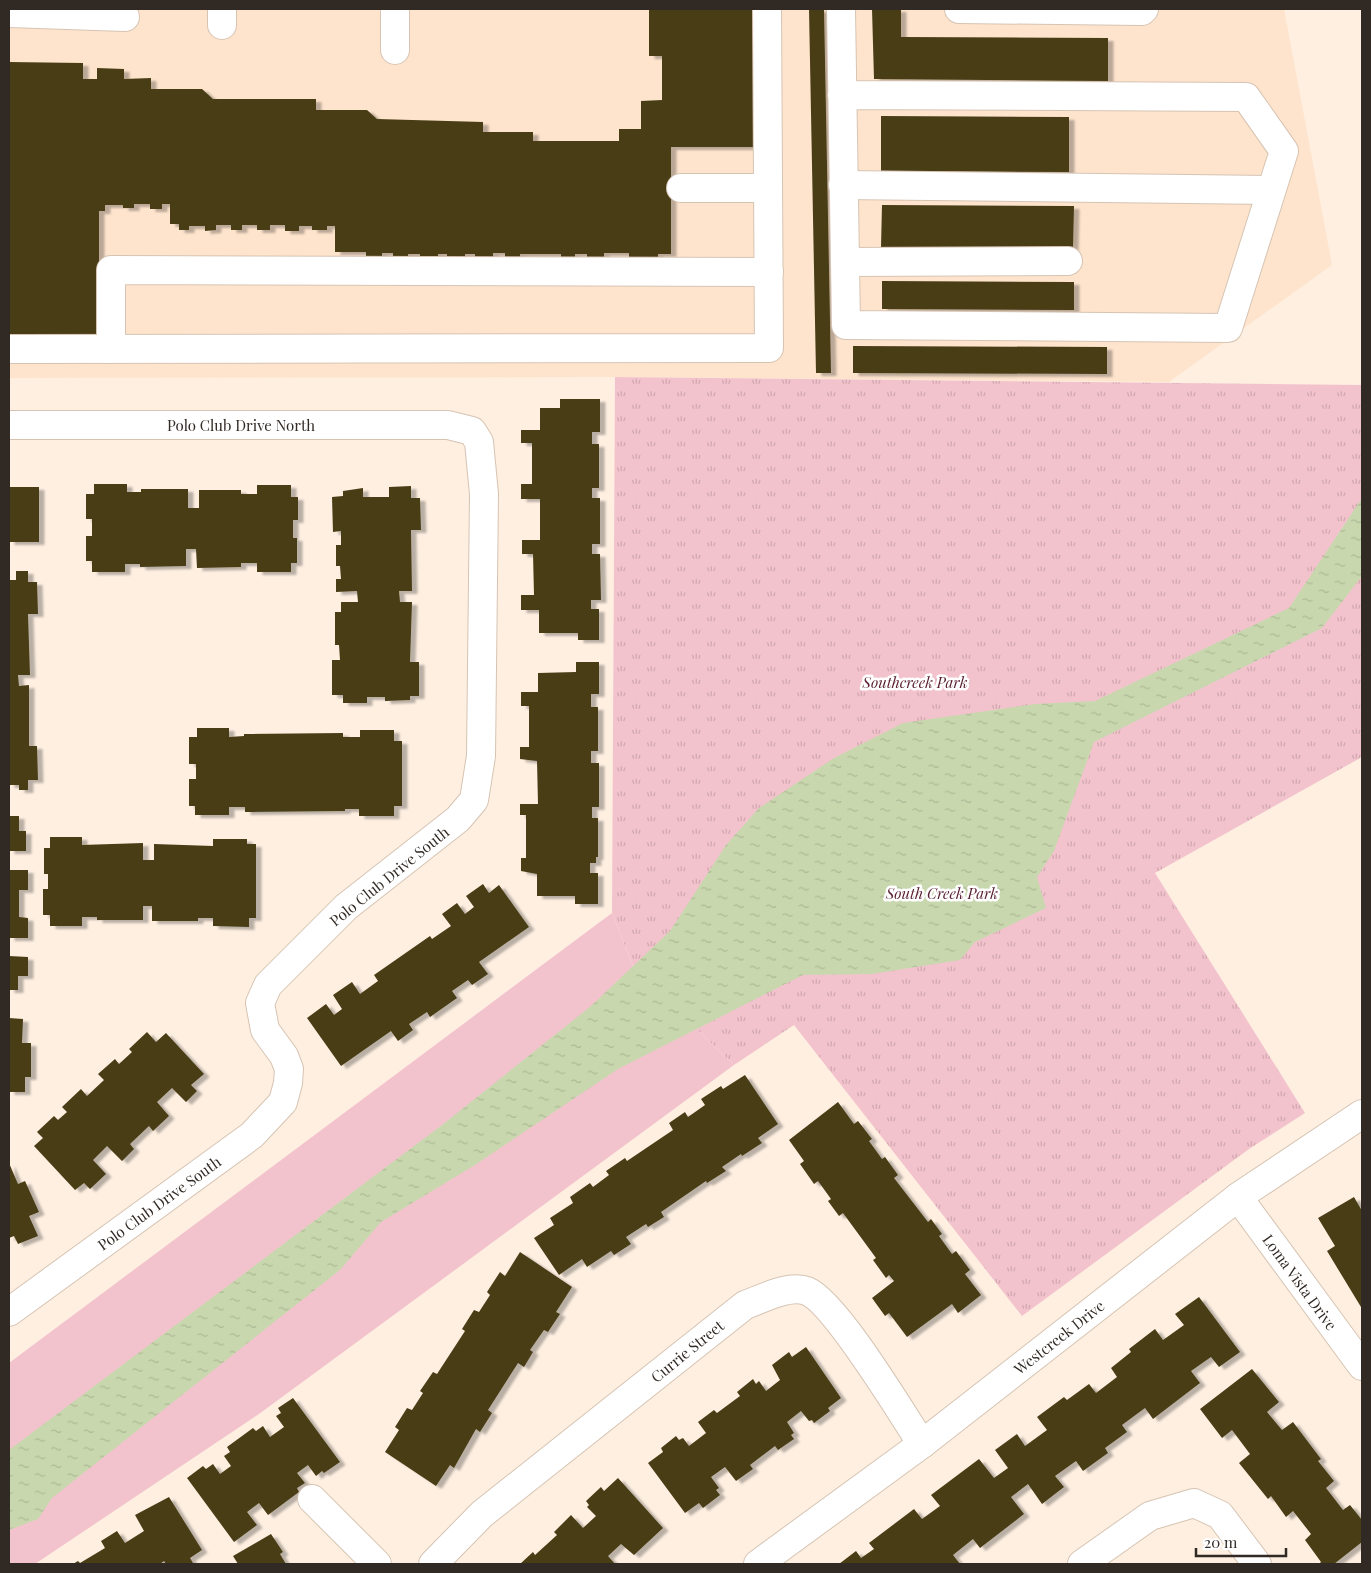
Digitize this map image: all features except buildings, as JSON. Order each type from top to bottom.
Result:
[{"type":"street","points":[[395,9],[395,50]]},
{"type":"street","points":[[9,349],[769,348],[767,9]]},
{"type":"street","points":[[841,9],[843,185],[844,262],[846,325],[1228,328],[1284,151],[1246,96],[842,95]]},
{"type":"street","points":[[959,9],[1142,12],[1144,9]]},
{"type":"street","points":[[9,13],[125,17]]},
{"type":"street","points":[[843,185],[1272,190]]},
{"type":"street","points":[[681,188],[768,188]]},
{"type":"street","points":[[844,262],[1068,261]]},
{"type":"street","points":[[110,349],[110,270],[769,272]]},
{"type":"street","name":"Polo Club Drive North","points":[[9,426],[448,426],[472,431]]},
{"type":"street","name":"Polo Club Drive South","points":[[9,1312],[252,1135],[282,1102],[289,1069],[284,1056],[265,1030],[260,1003],[268,985],[346,907],[458,819],[474,800],[481,756],[484,494],[479,442],[472,431]]},
{"type":"street","name":"Westcreek Drive","points":[[758,1564],[922,1444],[1238,1197],[1362,1114]]},
{"type":"street","name":"Loma Vista Drive","points":[[1238,1197],[1362,1366]]},
{"type":"street","name":"Currie Street","points":[[433,1564],[482,1514],[745,1304],[786,1290],[806,1290],[820,1299],[844,1329],[922,1444]]},
{"type":"street","points":[[312,1499],[377,1564]]},
{"type":"street","points":[[1082,1564],[1150,1516],[1194,1503],[1220,1515],[1257,1564]]},
{"type":"shaded area","points":[[9,9],[1284,9],[1332,265],[1169,382],[615,377],[9,378]]},
{"type":"green space","name":"Southcreek Park","points":[[615,377],[1362,385],[1362,757],[1155,873],[1305,1113],[1249,1149],[1022,1316],[794,1025],[734,1065],[634,969],[612,913]]},
{"type":"green space","points":[[612,913],[634,969],[734,1065],[259,1414],[35,1564],[9,1564],[9,1363]]},
{"type":"water","points":[[1362,498],[1362,576],[1322,628],[1094,742],[1054,851],[1037,877],[1046,908],[975,942],[960,960],[872,974],[803,975],[618,1069],[475,1165],[381,1222],[340,1270],[52,1498],[38,1519],[9,1530],[9,1450],[442,1125],[591,1006],[670,931],[726,845],[759,808],[834,758],[903,723],[1035,704],[1095,701],[1289,608]]},
{"type":"park label","name":"South Creek Park","points":[[942,893]]}]
